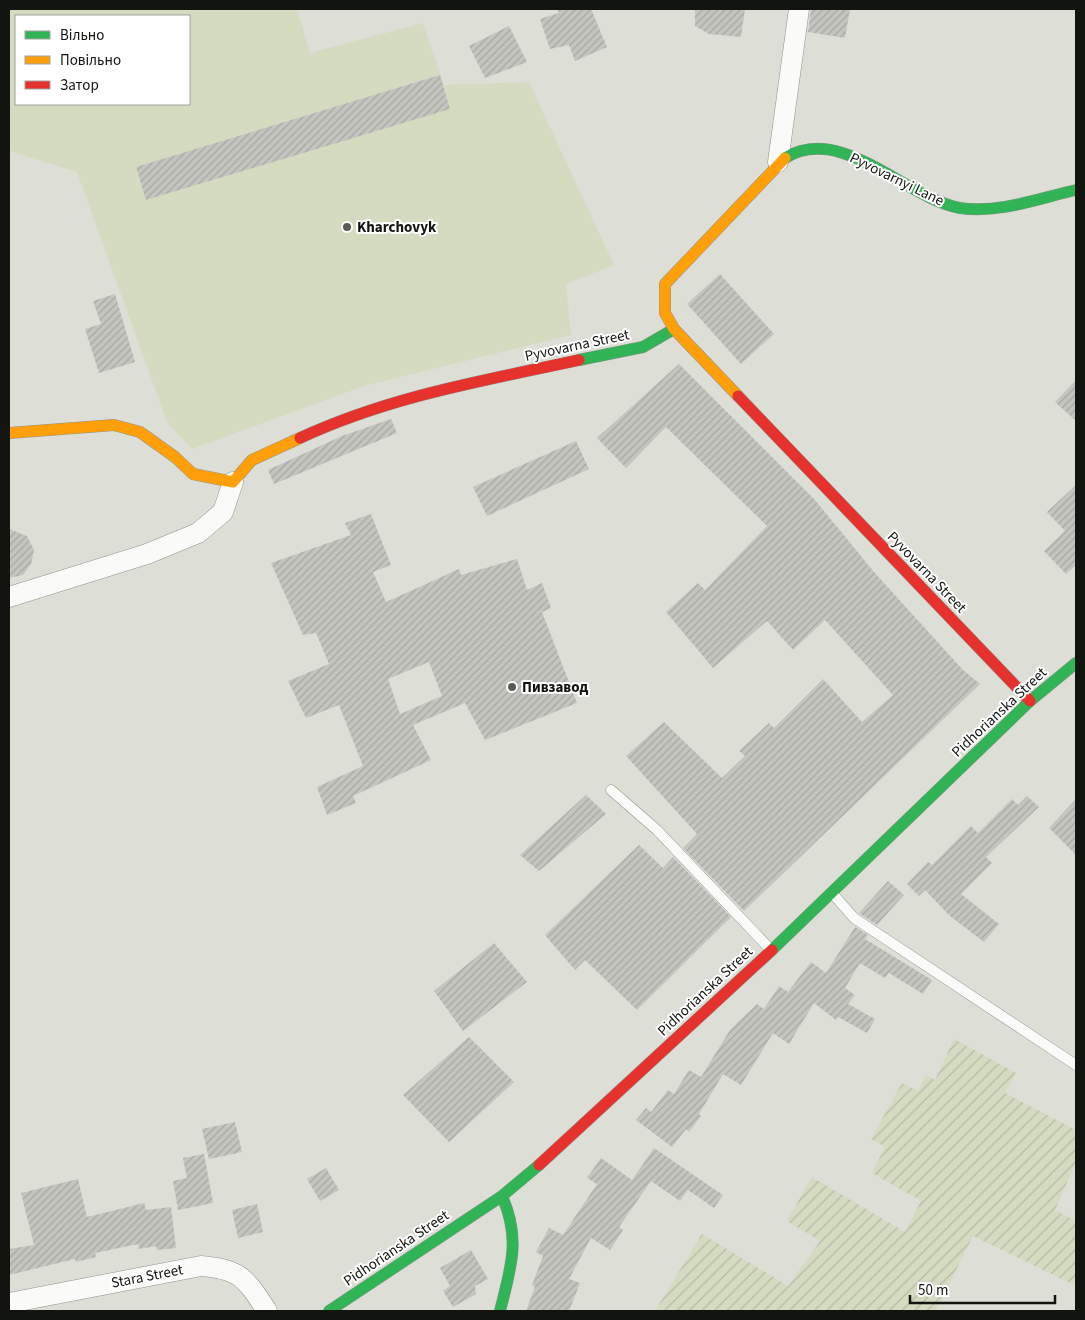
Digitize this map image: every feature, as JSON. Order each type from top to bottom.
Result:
[{"type":"street","name":"Pyvovarnyi Lane","points":[[778,162],[799,9]]},
{"type":"street","name":"Pyvovarnyi Lane","points":[[674,329],[664,312],[665,284],[692,254],[754,193],[778,162],[794,153],[822,148],[853,156],[924,194],[958,208],[992,209],[1076,190]]},
{"type":"street","name":"Pyvovarna Street","points":[[233,482],[252,460],[336,421],[418,394],[642,347],[674,329],[1030,701]]},
{"type":"street","points":[[9,433],[114,425],[140,432],[192,474],[233,482],[223,512],[198,534],[147,554],[9,597]]},
{"type":"street","name":"Pidhorianska Street","points":[[329,1311],[502,1196],[558,1150],[832,894],[1030,701],[1076,663]]},
{"type":"street","points":[[500,1311],[516,1245],[512,1216],[502,1196]]},
{"type":"street","name":"Stara Street","points":[[9,1303],[201,1266],[223,1268],[240,1276],[251,1287],[267,1311]]},
{"type":"lane","points":[[611,790],[657,830],[771,950]]},
{"type":"lane","points":[[832,894],[854,918],[1076,1065]]},
{"type":"green space","name":"Kharchovyk","points":[[9,9],[297,9],[310,53],[423,23],[444,85],[529,82],[614,265],[566,284],[571,335],[364,386],[192,449],[167,422],[77,172],[9,151]]},
{"type":"green space","points":[[954,1039],[1016,1073],[1005,1093],[1076,1130],[1076,1162],[1055,1210],[1076,1221],[1076,1286],[973,1236],[936,1311],[655,1311],[702,1234],[788,1286],[820,1241],[787,1221],[812,1177],[905,1232],[921,1201],[872,1173],[885,1147],[871,1139],[902,1083],[918,1091],[926,1075],[935,1080]]},
{"type":"building","points":[[557,9],[591,9],[607,47],[575,61],[569,45],[550,49],[540,19],[559,13]]},
{"type":"building","points":[[695,9],[745,9],[741,37],[709,34],[695,26]]},
{"type":"building","points":[[811,9],[850,9],[845,38],[808,32]]},
{"type":"building","points":[[509,26],[527,62],[485,78],[469,46]]},
{"type":"building","points":[[440,75],[450,109],[146,200],[136,167]]},
{"type":"building","points":[[720,274],[774,334],[741,364],[687,304]]},
{"type":"building","points":[[115,294],[135,362],[99,373],[85,329],[101,324],[93,301]]},
{"type":"building","points":[[679,364],[815,500],[874,572],[963,670],[980,684],[744,911],[683,848],[697,834],[626,756],[664,722],[722,778],[745,756],[739,751],[769,723],[774,728],[823,679],[862,722],[893,695],[825,620],[793,650],[767,621],[713,668],[666,612],[698,583],[705,590],[767,526],[666,427],[626,468],[597,438]]},
{"type":"building","points":[[1076,380],[1076,421],[1055,402]]},
{"type":"building","points":[[391,419],[397,433],[274,484],[268,470],[342,436]]},
{"type":"building","points":[[576,441],[589,469],[487,516],[473,487]]},
{"type":"building","points":[[1076,485],[1076,565],[1066,574],[1044,551],[1065,531],[1047,512]]},
{"type":"building","points":[[371,514],[391,565],[373,572],[386,602],[459,569],[461,575],[517,559],[527,590],[542,583],[551,608],[542,612],[577,703],[485,740],[465,703],[413,725],[431,760],[353,796],[356,803],[327,815],[317,787],[363,766],[339,705],[306,718],[288,681],[329,664],[316,633],[303,635],[271,563],[351,535],[345,523]],"holes":[[[429,662],[442,696],[400,714],[388,679]]]},
{"type":"building","points":[[9,529],[27,536],[34,550],[31,564],[23,575],[9,578]]},
{"type":"building","points":[[586,795],[606,814],[539,871],[520,855]]},
{"type":"building","points":[[1027,796],[1039,807],[986,857],[992,863],[961,894],[999,924],[984,942],[950,916],[925,890],[919,896],[907,884],[928,862],[932,865],[971,826],[978,833],[1012,799],[1018,805]]},
{"type":"building","points":[[1076,799],[1076,855],[1049,828]]},
{"type":"building","points":[[639,845],[663,868],[673,857],[731,917],[637,1010],[585,960],[575,970],[545,935]]},
{"type":"building","points":[[888,881],[904,895],[877,925],[859,913]]},
{"type":"building","points":[[855,927],[868,935],[865,939],[932,980],[923,994],[889,973],[885,978],[860,963],[845,988],[855,995],[848,1004],[875,1019],[867,1033],[838,1017],[836,1020],[814,1003],[789,1044],[773,1033],[741,1085],[723,1074],[699,1114],[701,1116],[689,1132],[686,1129],[672,1147],[636,1120],[646,1108],[651,1112],[668,1090],[674,1094],[689,1070],[701,1077],[730,1030],[757,1004],[764,1009],[779,986],[788,992],[811,962],[826,973]]},
{"type":"building","points":[[494,943],[527,982],[463,1031],[434,991]]},
{"type":"building","points":[[469,1037],[514,1082],[449,1142],[403,1095]]},
{"type":"building","points":[[235,1122],[242,1152],[209,1159],[202,1129]]},
{"type":"building","points":[[654,1148],[723,1195],[714,1208],[688,1190],[680,1201],[651,1181],[619,1227],[623,1230],[610,1250],[591,1238],[569,1279],[580,1283],[569,1311],[526,1311],[535,1287],[532,1285],[543,1256],[536,1252],[549,1228],[563,1235],[597,1184],[587,1178],[601,1158],[632,1180]]},
{"type":"building","points":[[204,1154],[213,1203],[178,1210],[173,1181],[187,1178],[183,1158]]},
{"type":"building","points":[[326,1168],[339,1190],[320,1201],[307,1179]]},
{"type":"building","points":[[78,1179],[87,1217],[144,1203],[146,1210],[171,1207],[176,1248],[157,1250],[156,1246],[139,1249],[138,1244],[95,1253],[96,1257],[76,1262],[75,1259],[9,1275],[9,1249],[34,1245],[21,1193]]},
{"type":"building","points":[[257,1204],[263,1232],[238,1238],[232,1210]]},
{"type":"building","points":[[471,1250],[488,1279],[475,1286],[476,1294],[453,1307],[443,1291],[450,1286],[440,1268]]},
{"type":"traffic: fast","points":[[785,158],[807,150],[829,150],[851,156],[939,202],[960,208],[989,209],[1004,207],[1076,190]]},
{"type":"traffic: fast","points":[[579,360],[643,347],[674,329]]},
{"type":"traffic: fast","points":[[772,950],[1030,701],[1076,663]]},
{"type":"traffic: fast","points":[[329,1311],[502,1196],[539,1165]]},
{"type":"traffic: fast","points":[[500,1311],[508,1281],[513,1240],[508,1211],[502,1196]]},
{"type":"traffic: slow","points":[[738,396],[674,329],[665,313],[665,284],[785,158]]},
{"type":"traffic: slow","points":[[9,433],[114,425],[140,432],[175,457],[193,474],[233,482],[252,460],[300,438]]},
{"type":"traffic: jam","points":[[300,438],[334,423],[403,400],[579,360]]},
{"type":"traffic: jam","points":[[738,396],[1030,701]]},
{"type":"traffic: jam","points":[[539,1165],[772,950]]},
{"type":"place","name":"Kharchovyk","points":[[347,227]]},
{"type":"place","name":"Пивзавод","points":[[512,687]]}]
